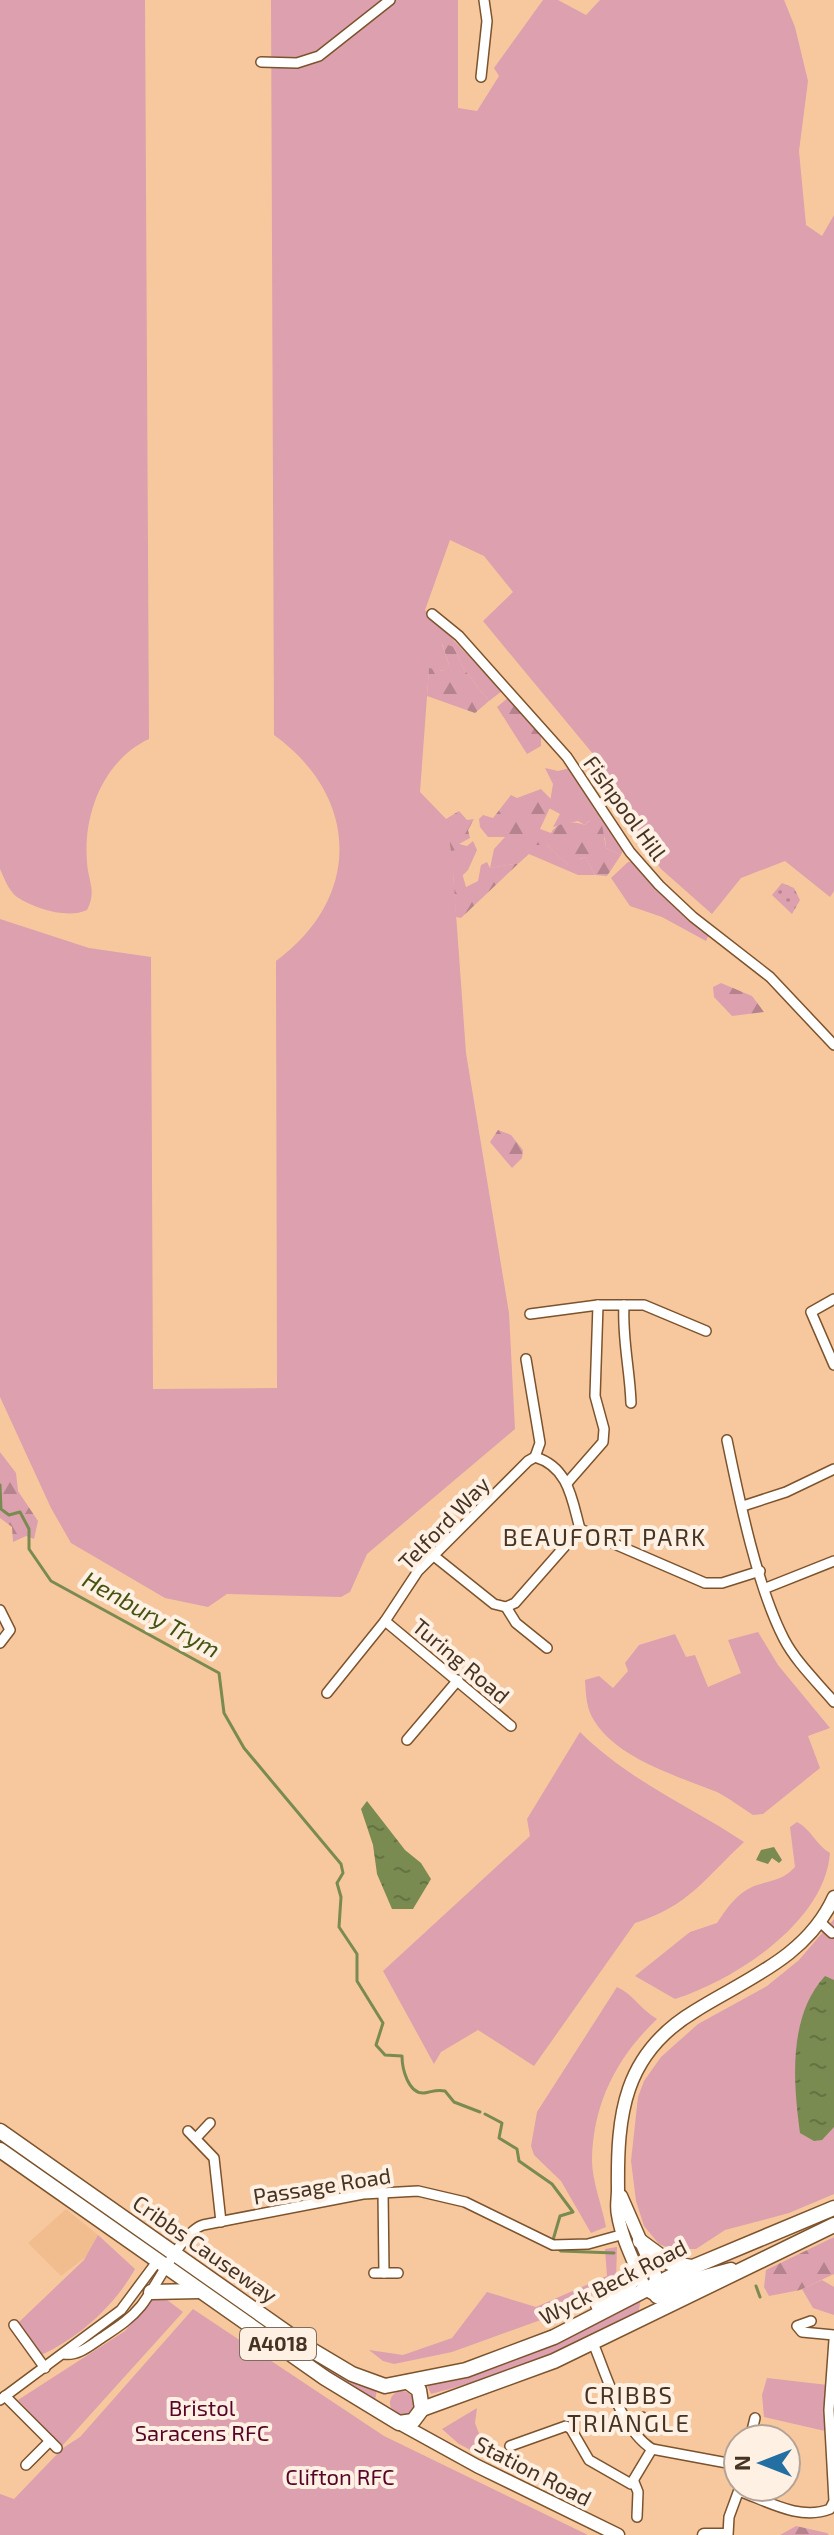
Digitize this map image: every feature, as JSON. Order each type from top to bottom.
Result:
[{"type":"main road","name":"Cribbs Causeway","points":[[0,2131],[163,2268],[200,2291]]},
{"type":"main road","name":"Cribbs Causeway","points":[[0,2150],[163,2268],[395,2421]]},
{"type":"main road","name":"Wyck Beck Road","points":[[422,2411],[528,2372],[593,2343],[691,2267],[834,2208]]},
{"type":"main road","name":"Wyck Beck Road","points":[[400,2384],[494,2362],[654,2295],[751,2266],[834,2225]]},
{"type":"main road","points":[[640,2241],[670,2263],[691,2267]]},
{"type":"main road","name":"Cribbs Causeway","points":[[163,2268],[352,2374],[377,2384],[400,2384]]},
{"type":"main road","points":[[563,2332],[631,2282],[638,2272]]},
{"type":"main road","points":[[400,2384],[419,2390],[422,2411],[413,2421],[395,2421],[382,2401],[400,2384]]},
{"type":"street","points":[[261,62],[297,63],[319,56],[390,0]]},
{"type":"street","points":[[481,77],[487,21],[484,0]]},
{"type":"street","name":"Fishpool Hill","points":[[432,614],[459,636],[567,757],[630,852],[659,885],[693,917],[770,977],[834,1045]]},
{"type":"street","points":[[834,1299],[811,1312],[834,1365]]},
{"type":"street","points":[[568,1482],[603,1442],[604,1429],[595,1396],[598,1305]]},
{"type":"street","points":[[530,1314],[598,1305],[644,1305],[706,1331]]},
{"type":"street","points":[[624,1305],[623,1341],[630,1364],[631,1403]]},
{"type":"street","points":[[526,1359],[540,1443],[535,1457],[545,1460],[568,1482],[580,1529]]},
{"type":"street","points":[[727,1440],[760,1571],[784,1639],[834,1702]]},
{"type":"street","name":"Telford Way","points":[[385,1621],[418,1571],[535,1457]]},
{"type":"street","points":[[743,1506],[786,1492],[834,1469]]},
{"type":"street","points":[[580,1529],[705,1583],[722,1583],[760,1571]]},
{"type":"street","points":[[434,1556],[494,1604],[506,1607],[515,1603],[580,1529]]},
{"type":"street","points":[[766,1588],[834,1561]]},
{"type":"street","points":[[506,1607],[516,1623],[547,1648]]},
{"type":"street","points":[[0,1610],[10,1630],[0,1643]]},
{"type":"street","name":"Turing Road","points":[[327,1693],[385,1621],[511,1726]]},
{"type":"street","points":[[407,1740],[458,1680]]},
{"type":"street","points":[[654,2295],[638,2272],[617,2210],[616,2145],[622,2106],[649,2052],[680,2020],[771,1969],[819,1921],[834,1897]]},
{"type":"street","points":[[819,1921],[832,1933]]},
{"type":"street","points":[[210,2123],[192,2135],[214,2158],[221,2222]]},
{"type":"street","points":[[618,2189],[640,2241],[654,2295]]},
{"type":"street","points":[[383,2192],[379,2273],[398,2273]]},
{"type":"street","name":"Passage Road","points":[[163,2268],[192,2228],[383,2192],[430,2192],[465,2202],[557,2245],[588,2244],[624,2234]]},
{"type":"street","points":[[64,2354],[87,2348],[125,2322],[163,2268]]},
{"type":"street","points":[[26,2465],[54,2444],[2,2398],[121,2310],[163,2268]]},
{"type":"street","points":[[773,2503],[810,2514],[830,2509],[834,2501],[829,2410],[834,2338],[802,2332],[797,2326],[811,2321]]},
{"type":"street","points":[[14,2325],[45,2368]]},
{"type":"street","points":[[593,2343],[629,2422],[642,2442],[652,2449],[722,2461]]},
{"type":"street","points":[[422,2411],[422,2427],[430,2441]]},
{"type":"street","points":[[629,2422],[642,2417]]},
{"type":"street","points":[[754,2423],[755,2418]]},
{"type":"street","name":"Station Road","points":[[395,2421],[618,2535]]},
{"type":"street","points":[[510,2446],[566,2426],[571,2429],[589,2460],[634,2482],[638,2492],[637,2517]]},
{"type":"street","points":[[634,2482],[652,2449]]},
{"type":"street","points":[[717,2534],[734,2503]]},
{"type":"street","points":[[717,2534],[729,2517]]},
{"type":"shaded area","points":[[66,2209],[98,2235],[87,2256],[61,2276],[28,2243]]},
{"type":"green space","points":[[0,0],[145,0],[149,739],[120,760],[109,774],[93,807],[87,844],[91,897],[87,910],[79,913],[42,909],[17,897],[0,869]]},
{"type":"green space","points":[[271,0],[458,0],[458,108],[477,111],[499,76],[494,68],[543,0],[558,0],[586,15],[600,0],[784,0],[795,27],[808,81],[799,151],[806,225],[822,236],[834,215],[834,891],[830,897],[785,861],[741,878],[712,914],[661,869],[600,785],[598,760],[483,621],[513,592],[484,556],[450,540],[425,610],[502,691],[489,701],[463,668],[454,647],[442,644],[449,665],[445,671],[429,669],[420,792],[449,822],[451,851],[459,844],[467,846],[473,841],[477,850],[462,876],[453,872],[466,1053],[509,1313],[515,1429],[367,1554],[350,1592],[341,1597],[227,1594],[208,1607],[165,1598],[71,1543],[51,1508],[0,1397],[0,919],[89,948],[151,957],[153,1389],[277,1388],[276,961],[304,936],[324,908],[336,878],[340,848],[335,817],[323,788],[302,760],[274,735]]},
{"type":"green space","points":[[442,643],[454,647],[463,668],[489,701],[475,713],[427,696],[429,668],[444,671],[449,665]]},
{"type":"green space","points":[[509,697],[541,733],[541,746],[527,754],[497,707]]},
{"type":"green space","points":[[545,768],[558,771],[570,768],[624,848],[621,855],[606,848],[605,838],[589,821],[585,825],[578,821],[553,827],[560,814],[549,808],[553,784]]},
{"type":"green space","points":[[541,789],[553,801],[540,829],[551,833],[561,824],[571,822],[585,825],[594,817],[602,825],[606,848],[621,855],[607,876],[595,875],[585,857],[580,859],[577,869],[572,869],[547,845],[536,845],[519,854],[506,849],[506,837],[488,837],[480,827],[479,819],[483,815],[493,818],[511,795],[517,798]]},
{"type":"green space","points":[[459,811],[467,820],[474,819],[468,830],[470,838],[459,844],[460,849],[451,851],[446,819]]},
{"type":"green space","points":[[505,837],[547,845],[568,865],[585,857],[595,875],[578,875],[529,854],[519,863],[490,868],[494,849]]},
{"type":"green space","points":[[487,862],[490,868],[519,863],[461,918],[456,917],[453,872],[460,866],[466,887],[478,881],[481,865]]},
{"type":"green space","points":[[628,862],[634,862],[709,934],[706,941],[662,917],[630,906],[611,878]]},
{"type":"green space","points":[[782,883],[794,888],[800,900],[792,914],[772,895]]},
{"type":"green space","points":[[721,983],[752,996],[764,1012],[732,1016],[714,997],[713,987]]},
{"type":"green space","points":[[498,1130],[511,1135],[523,1150],[522,1158],[512,1168],[490,1142]]},
{"type":"green space","points":[[0,1452],[16,1473],[18,1491],[38,1521],[34,1539],[26,1536],[13,1542],[12,1527],[0,1518]]},
{"type":"green space","points":[[758,1632],[778,1665],[830,1728],[808,1736],[820,1768],[763,1814],[753,1815],[717,1792],[667,1773],[634,1756],[605,1735],[592,1717],[585,1680],[599,1676],[613,1688],[628,1671],[625,1663],[639,1645],[675,1634],[686,1657],[695,1655],[708,1687],[741,1673],[728,1640]]},
{"type":"green space","points":[[580,1732],[638,1778],[744,1842],[683,1899],[635,1923],[534,2066],[478,2030],[441,2052],[434,2064],[383,1971],[530,1836],[527,1819]]},
{"type":"green space","points":[[797,1822],[830,1853],[824,1878],[795,1925],[749,1963],[724,1978],[675,1999],[635,1976],[690,1932],[717,1923],[742,1893],[790,1872],[795,1867],[790,1827]]},
{"type":"green space","points":[[834,1919],[834,2194],[789,2213],[725,2230],[696,2249],[671,2249],[659,2244],[644,2226],[636,2201],[631,2161],[638,2097],[644,2081],[661,2057],[698,2024],[767,1986],[799,1960]]},
{"type":"green space","points":[[617,1987],[657,2019],[619,2065],[602,2100],[593,2139],[592,2168],[606,2227],[591,2233],[561,2181],[534,2155],[531,2146],[537,2112]]},
{"type":"green space","points":[[0,2137],[314,2356],[311,2360],[0,2143]]},
{"type":"green space","points":[[834,2213],[834,2219],[818,2222],[675,2285],[727,2256]]},
{"type":"green space","points":[[98,2235],[135,2269],[95,2319],[41,2355],[18,2323],[84,2260]]},
{"type":"green space","points":[[834,2237],[834,2274],[800,2290],[769,2296],[764,2287],[766,2270]]},
{"type":"green space","points":[[617,2247],[616,2281],[552,2316],[452,2352],[394,2364],[383,2361],[369,2350],[403,2355],[452,2338],[487,2292],[536,2307],[607,2276],[605,2249]]},
{"type":"green space","points":[[822,2280],[834,2287],[834,2315],[813,2308],[802,2289]]},
{"type":"green space","points":[[158,2293],[183,2312],[62,2446],[18,2400],[125,2331]]},
{"type":"green space","points":[[641,2299],[638,2314],[536,2359],[431,2394],[427,2385],[533,2353]]},
{"type":"green space","name":"Bristol Saracens RFC","points":[[193,2309],[384,2436],[588,2535],[0,2535],[0,2494],[14,2499],[63,2448],[80,2437]]},
{"type":"green space","points":[[317,2358],[357,2384],[377,2390],[375,2400],[314,2362]]},
{"type":"green space","points":[[767,2378],[828,2385],[825,2431],[802,2426],[802,2423],[764,2417],[762,2395]]},
{"type":"green space","points":[[402,2391],[411,2394],[414,2403],[411,2412],[402,2415],[393,2412],[390,2403],[393,2394]]},
{"type":"green space","points":[[477,2408],[475,2423],[484,2447],[480,2455],[459,2444],[442,2429]]},
{"type":"green space","points":[[796,2526],[827,2533],[829,2535],[780,2535]]},
{"type":"water","points":[[367,1801],[405,1850],[421,1863],[431,1879],[413,1909],[392,1909],[377,1874],[373,1845],[361,1809]]},
{"type":"water","points":[[774,1847],[782,1860],[779,1863],[772,1858],[768,1864],[756,1860],[761,1850]]},
{"type":"water","points":[[825,1976],[834,1980],[834,2127],[822,2140],[814,2141],[800,2133],[796,2050],[804,2010]]},
{"type":"waterway","name":"Henbury Trym","points":[[0,1485],[1,1509],[9,1515],[20,1512],[29,1529],[29,1549],[51,1581],[219,1673],[224,1713],[244,1748],[341,1864],[343,1873],[337,1883],[341,1897],[339,1927],[357,1954],[357,1981],[383,2023],[376,2045],[385,2055],[402,2056],[410,2085],[418,2092],[445,2091],[454,2102],[480,2112]]},
{"type":"waterway","name":"Henbury Trym","points":[[485,2114],[502,2123],[499,2138],[517,2149],[519,2161],[552,2184],[573,2212],[560,2216],[553,2240]]},
{"type":"waterway","points":[[556,2247],[561,2251],[614,2253]]},
{"type":"waterway","points":[[756,2286],[760,2297]]},
{"type":"district","name":"BEAUFORT PARK","points":[[605,1538]]},
{"type":"district","name":"CRIBBS TRIANGLE","points":[[629,2410]]},
{"type":"park label","name":"Clifton RFC","points":[[340,2477]]}]
